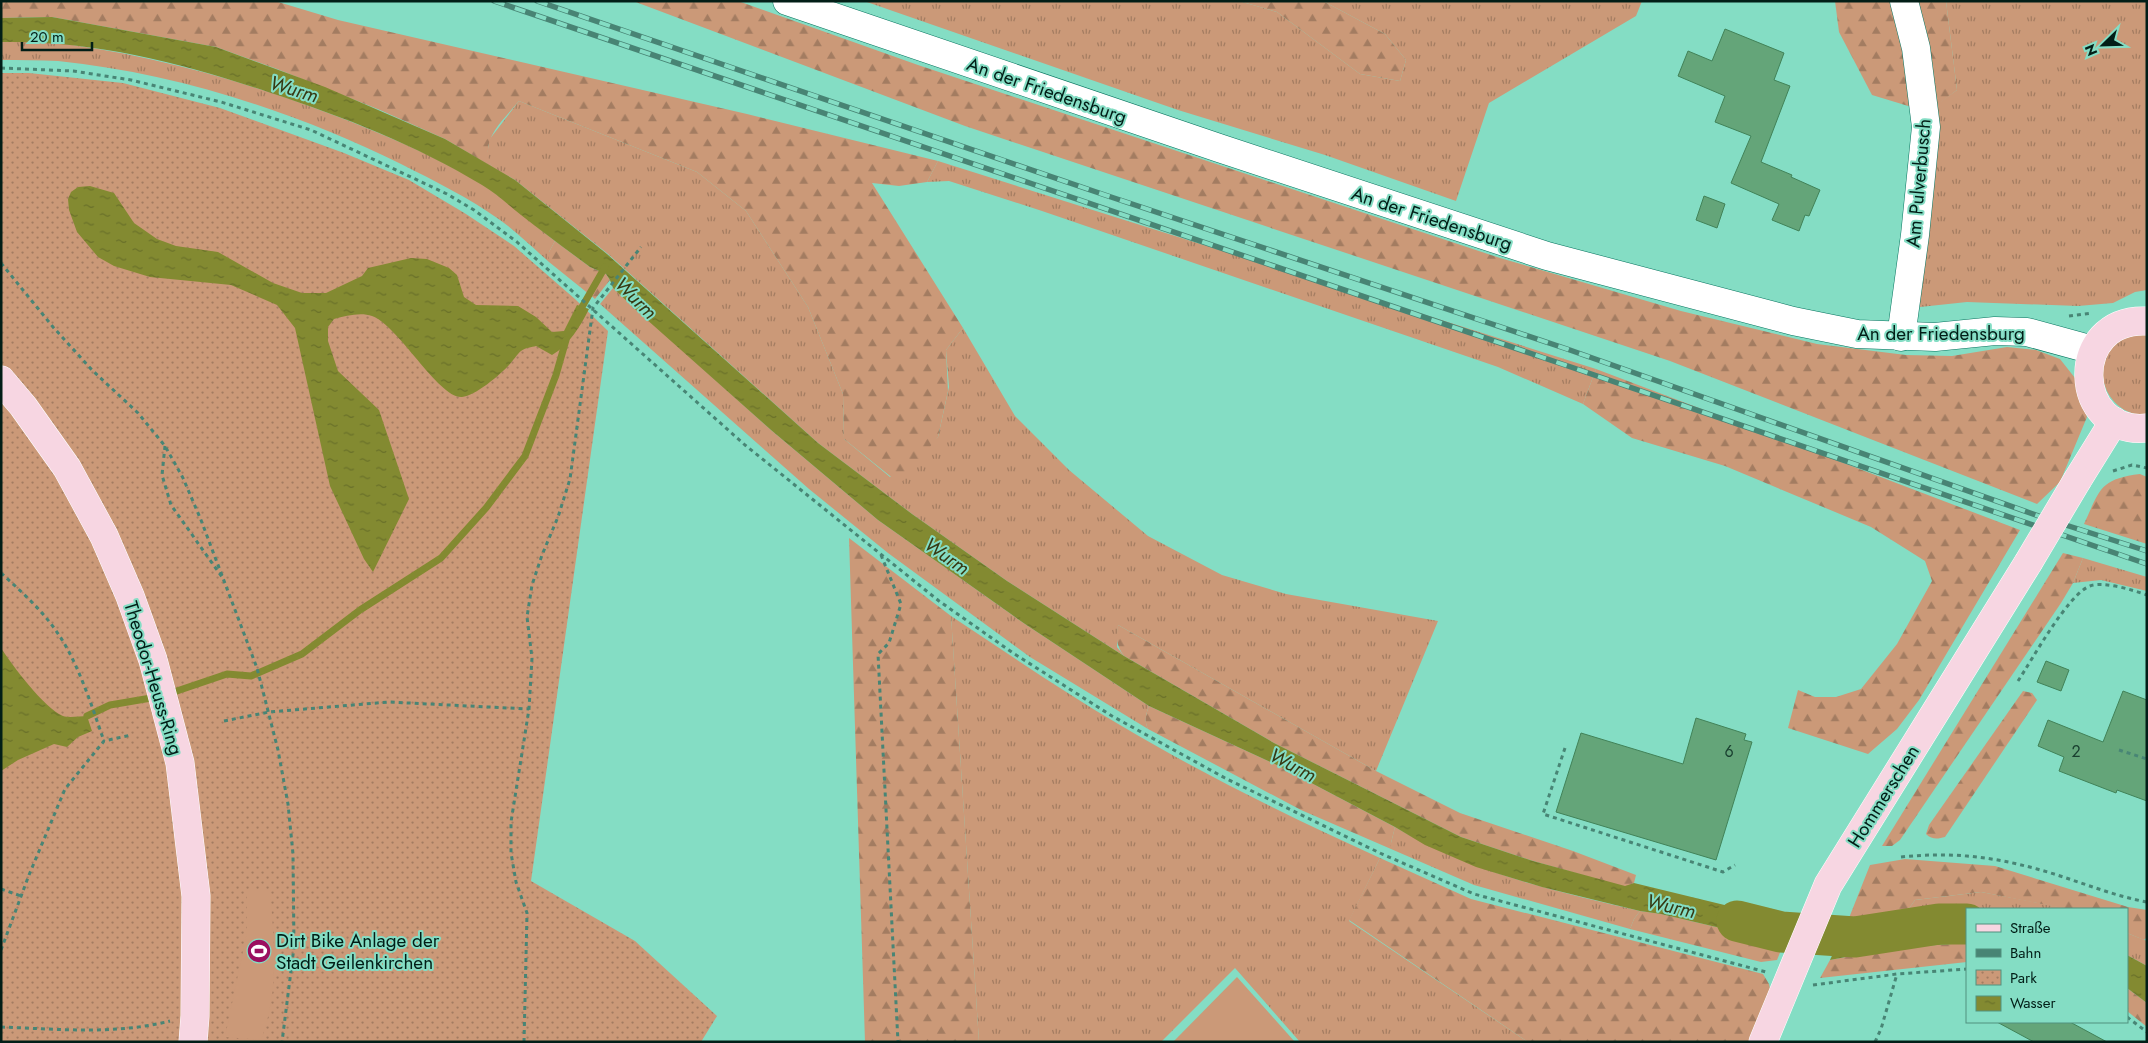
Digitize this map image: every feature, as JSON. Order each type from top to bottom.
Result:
[{"type":"main road","points":[[2147,321],[2135,321],[2115,327],[2106,333],[2093,350],[2089,363],[2090,390],[2099,407],[2114,421],[2126,426],[2147,428]]},
{"type":"main road","name":"Theodor-Heuss-Ring","points":[[1,380],[23,406],[67,468],[104,536],[130,596],[153,660],[180,763],[196,896],[194,1029]]},
{"type":"main road","name":"Hommerschen","points":[[1763,1042],[1828,885],[2114,421]]},
{"type":"street","name":"An der Friedensburg","points":[[787,1],[1219,148],[1547,256],[1793,321],[1857,334],[1935,337],[1995,331],[2027,332],[2093,350]]},
{"type":"street","name":"Am Pulverbusch","points":[[1901,336],[1915,235],[1926,127],[1916,48],[1904,1]]},
{"type":"path","points":[[1,68],[73,71],[131,80],[221,102],[311,130],[447,194],[474,210],[517,242],[593,308],[602,320],[657,365],[745,445],[939,600],[1013,653],[1112,716],[1225,778],[1382,854],[1474,894],[1705,954],[1814,985],[1896,974],[1966,969]]},
{"type":"path","points":[[524,1042],[527,913],[516,882],[511,853],[511,822],[529,709],[532,658],[527,617],[528,609],[532,585],[570,479],[593,308],[641,247]]},
{"type":"path","points":[[1,262],[53,327],[92,370],[138,412],[165,446],[183,478],[224,579],[257,668],[278,750],[288,804],[293,854],[294,947],[282,1042]]},
{"type":"path","points":[[2061,316],[2097,312]]},
{"type":"path","points":[[165,446],[162,475],[171,505],[183,524],[196,538],[210,563],[224,579]]},
{"type":"path","points":[[2112,471],[2132,465],[2147,468]]},
{"type":"path","points":[[880,554],[900,604],[889,643],[878,654],[898,1042]]},
{"type":"path","points":[[1,573],[35,605],[60,635],[90,702],[104,741]]},
{"type":"path","points":[[2018,681],[2071,601],[2090,586],[2128,589],[2147,595]]},
{"type":"path","points":[[224,721],[269,712],[389,702],[529,709]]},
{"type":"path","points":[[1,950],[65,789],[104,741],[131,735]]},
{"type":"path","points":[[1565,748],[1543,814],[1723,872],[1735,865]]},
{"type":"path","points":[[2119,750],[2147,759]]},
{"type":"path","points":[[1901,857],[1935,854],[1990,858],[2038,869],[2096,889],[2147,902]]},
{"type":"path","points":[[1,889],[21,896]]},
{"type":"path","points":[[1875,1042],[1882,1029],[1896,974]]},
{"type":"path","points":[[2128,1018],[2147,1032]]},
{"type":"path","points":[[1,1027],[77,1030],[194,1029]]},
{"type":"green space","points":[[1,1],[275,1],[338,20],[747,114],[938,161],[927,182],[899,186],[872,183],[963,328],[946,350],[948,391],[938,437],[900,484],[844,439],[843,394],[808,307],[746,211],[697,172],[519,101],[494,131],[490,140],[488,157],[492,167],[445,139],[380,110],[216,47],[52,17],[1,18]]},
{"type":"green space","points":[[633,1],[738,1],[918,65],[1500,258],[1681,311],[1817,344],[1906,355],[1952,356],[2007,347],[2036,350],[2060,359],[2075,378],[2087,417],[2060,482],[2037,504],[1670,361],[965,126]]},
{"type":"green space","points":[[864,1],[1239,1],[1277,12],[1360,74],[1400,81],[1406,60],[1385,34],[1323,1],[1642,1],[1636,16],[1489,103],[1456,201],[1325,155],[1178,110]]},
{"type":"green space","points":[[1239,1],[1323,1],[1385,34],[1406,60],[1400,81],[1360,74],[1277,12]]},
{"type":"green space","points":[[1835,1],[1946,1],[1957,90],[1928,112],[1872,95],[1839,32]]},
{"type":"green space","points":[[1946,1],[2147,1],[2147,290],[2135,292],[2113,303],[2078,306],[1967,302],[1920,307],[1917,299],[1936,105],[1957,90]]},
{"type":"green space","points":[[42,41],[151,59],[223,78],[293,100],[426,154],[483,185],[555,241],[549,252],[549,262],[500,220],[452,190],[361,145],[277,112],[234,97],[147,75],[58,61],[1,60],[1,42]]},
{"type":"green space","points":[[1,73],[29,73],[123,83],[220,108],[344,153],[409,180],[466,214],[514,246],[575,299],[608,331],[531,881],[635,941],[717,1016],[701,1042],[1,1042]]},
{"type":"green space","points":[[519,101],[697,172],[746,211],[808,307],[843,394],[844,439],[890,477],[938,437],[949,387],[946,350],[963,328],[1015,416],[1069,470],[1148,536],[1222,575],[1286,594],[1438,621],[1376,771],[1118,625],[1117,647],[1124,656],[1007,581],[912,514],[818,443],[608,254],[515,180],[492,167],[487,158],[489,140]]},
{"type":"green space","points":[[938,161],[1596,369],[1583,404],[1498,367],[1042,211],[949,181],[927,182]]},
{"type":"green space","points":[[555,241],[590,267],[606,274],[610,280],[595,299],[549,262],[549,252]]},
{"type":"green space","points":[[613,288],[771,430],[878,520],[1025,624],[1149,706],[1146,718],[1148,729],[1030,657],[888,553],[809,489],[600,304]]},
{"type":"green space","points":[[2147,334],[2147,416],[2130,413],[2118,405],[2109,394],[2104,381],[2103,368],[2106,355],[2114,344],[2127,337]]},
{"type":"green space","points":[[1596,369],[2020,530],[1919,700],[1897,729],[1868,754],[1788,728],[1798,690],[1815,697],[1836,697],[1861,689],[1897,644],[1932,581],[1925,561],[1871,527],[1725,466],[1632,438],[1583,404]]},
{"type":"green space","points":[[2140,474],[2147,477],[2147,544],[2084,524],[2098,495],[2108,483],[2126,476]]},
{"type":"green space","points":[[849,538],[951,616],[979,1042],[865,1042]]},
{"type":"green space","points":[[2063,553],[2083,558],[2073,583],[2061,603],[1900,840],[1892,846],[1882,846]]},
{"type":"green space","points":[[2083,558],[2147,577],[2147,591],[2101,580],[2073,583]]},
{"type":"green space","points":[[951,616],[1035,672],[1120,725],[1248,795],[1380,858],[1349,921],[1528,1042],[1300,1042],[1235,968],[1161,1042],[979,1042]]},
{"type":"green space","points":[[1118,625],[1376,771],[1460,813],[1573,851],[1636,875],[1634,883],[1625,887],[1533,861],[1461,837],[1274,743],[1124,656],[1117,641]]},
{"type":"green space","points":[[2023,691],[2032,693],[2037,700],[1945,837],[1935,839],[1928,836],[1926,834],[1929,825]]},
{"type":"green space","points":[[1149,706],[1279,766],[1395,827],[1391,849],[1301,810],[1148,729],[1146,718]]},
{"type":"green space","points":[[1395,827],[1424,843],[1484,869],[1546,888],[1640,911],[1630,929],[1474,885],[1391,849]]},
{"type":"green space","points":[[1380,858],[1471,899],[1763,974],[1769,984],[1771,994],[1753,1042],[1528,1042],[1349,920]]},
{"type":"green space","points":[[1905,859],[1995,866],[2128,907],[2147,910],[2147,937],[2144,940],[2128,933],[2128,908],[2062,908],[1981,892],[1915,900],[1903,917],[1845,928],[1870,865]]},
{"type":"green space","name":"Dirt Bike Anlage der Stadt Geilenkirchen","points":[[247,890],[270,890],[274,947],[273,984],[267,1021],[261,1040],[225,1037],[247,932]]},
{"type":"green space","points":[[1981,892],[2065,908],[1966,908],[1966,911],[1949,911],[1903,917],[1915,900]]},
{"type":"green space","points":[[1640,911],[1661,914],[1784,943],[1777,960],[1761,962],[1630,929]]},
{"type":"green space","points":[[2128,933],[2147,941],[2147,966],[2128,956]]},
{"type":"green space","points":[[1966,943],[1966,962],[1820,978],[1830,960],[1892,948]]},
{"type":"green space","points":[[1237,977],[1295,1042],[1173,1042]]},
{"type":"green space","points":[[2128,989],[2147,1003],[2147,1027],[2128,1012]]},
{"type":"water","points":[[52,17],[216,47],[325,87],[445,139],[515,180],[607,254],[818,443],[912,514],[1007,581],[1124,656],[1274,743],[1461,837],[1533,861],[1625,886],[1634,883],[1798,923],[1784,943],[1542,887],[1476,867],[1425,845],[1395,827],[1279,766],[1149,706],[1025,624],[878,520],[771,430],[636,310],[613,288],[606,274],[590,267],[487,188],[431,157],[379,133],[298,102],[238,82],[171,63],[104,49],[36,42],[1,42],[1,18]]},
{"type":"water","points":[[90,186],[114,193],[134,223],[157,239],[176,246],[218,252],[273,283],[302,293],[326,293],[362,276],[368,268],[411,258],[427,259],[449,268],[457,275],[464,297],[476,305],[518,306],[536,317],[552,332],[564,331],[577,305],[589,309],[574,335],[558,351],[552,355],[536,346],[523,350],[494,379],[474,393],[462,397],[453,394],[430,375],[394,333],[382,322],[372,316],[363,314],[334,319],[328,327],[328,341],[338,371],[379,410],[409,499],[373,572],[364,559],[330,486],[295,328],[277,305],[231,285],[150,277],[114,266],[98,257],[77,232],[69,210],[68,199],[71,192],[78,187]]},
{"type":"water","points":[[1,648],[47,705],[63,716],[87,716],[92,731],[78,737],[67,747],[54,744],[18,760],[1,771]]},
{"type":"water","points":[[1949,911],[1966,911],[1966,943],[1892,948],[1830,960],[1845,928]]},
{"type":"water","points":[[2128,956],[2147,966],[2147,1003],[2128,989]]},
{"type":"building","points":[[1725,29],[1784,53],[1774,80],[1790,86],[1761,162],[1792,175],[1791,177],[1820,190],[1809,216],[1805,215],[1799,231],[1772,220],[1779,204],[1731,183],[1751,136],[1715,122],[1725,96],[1678,76],[1688,51],[1712,61]]},
{"type":"building","points":[[1704,196],[1725,204],[1717,228],[1696,220]]},
{"type":"building","points":[[2046,661],[2069,670],[2061,691],[2037,682]]},
{"type":"building","points":[[2123,691],[2147,700],[2147,801],[2117,790],[2116,793],[2059,771],[2064,757],[2038,746],[2048,720],[2103,742]]},
{"type":"building","points":[[1696,718],[1746,734],[1744,740],[1752,742],[1716,860],[1556,812],[1581,733],[1683,764]]},
{"type":"building","points":[[1999,1023],[2072,1023],[2107,1042],[2034,1042]]},
{"type":"waterway","points":[[578,314],[605,267]]},
{"type":"waterway","points":[[168,694],[227,674],[251,676],[302,654],[360,610],[441,558],[486,508],[525,456],[556,375],[566,340]]},
{"type":"waterway","points":[[87,716],[110,705],[157,697]]},
{"type":"waterway","name":"Wurm","points":[[1737,921],[1781,932],[1855,937],[1939,924],[1966,924]]},
{"type":"railway","points":[[494,1],[2147,564]]},
{"type":"railway","points":[[537,1],[1105,195],[1567,349],[2050,520],[2147,551]]},
{"type":"place","name":"Dirt Bike Anlage der Stadt Geilenkirchen","points":[[259,951]]}]
